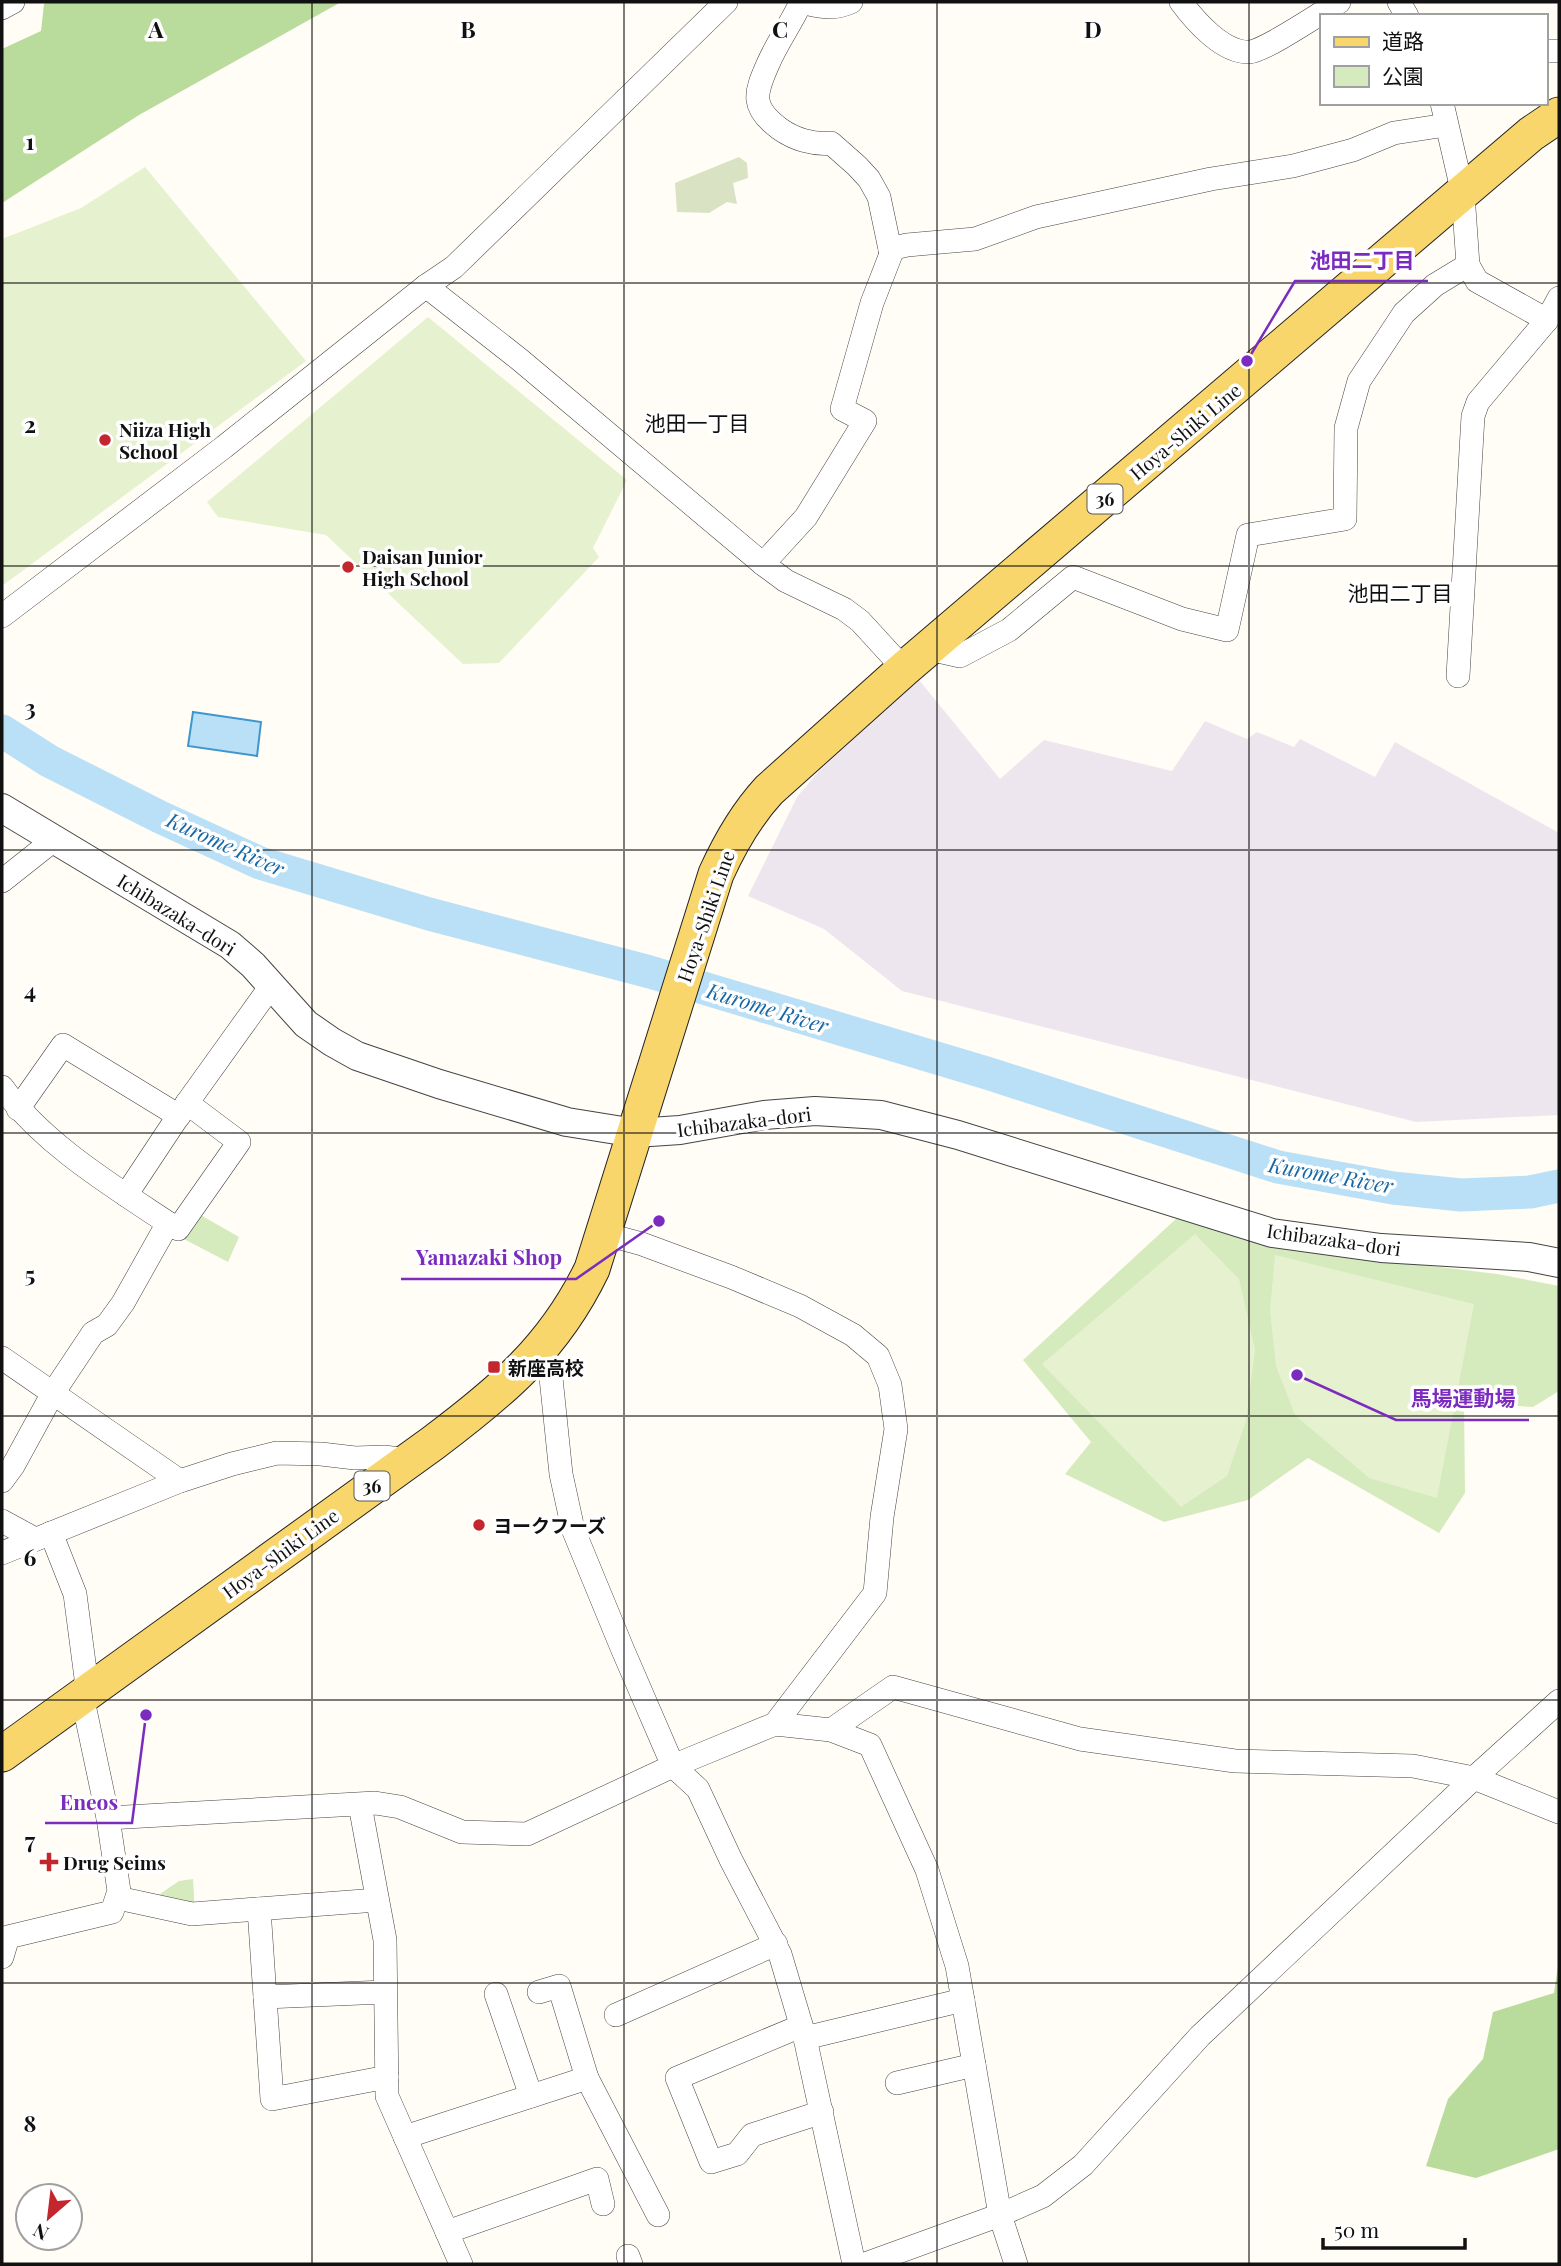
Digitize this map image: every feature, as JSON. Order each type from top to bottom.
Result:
[{"type":"main road","name":"Hoya-Shiki Line","points":[[2,1754],[493,1397],[536,1355],[581,1293],[592,1269],[700,921],[727,849],[757,803],[917,659],[1531,134],[1559,115]]},
{"type":"street","points":[[2,8],[13,2]]},
{"type":"street","points":[[2,616],[454,267],[726,2]]},
{"type":"street","points":[[763,564],[806,517],[865,421],[842,409],[872,303],[891,254],[878,197],[869,179],[831,143],[815,143],[788,134],[768,120],[758,103],[757,86],[777,43],[801,2],[822,8],[851,2]]},
{"type":"street","points":[[1181,2],[1208,33],[1234,49],[1250,52],[1265,47],[1339,2]]},
{"type":"street","points":[[890,249],[975,239],[1036,217],[1211,179],[1293,166],[1353,150],[1444,114],[1463,194],[1468,265],[1477,282],[1547,320]]},
{"type":"street","points":[[426,286],[519,359],[763,564],[786,581],[844,609],[917,659],[960,656],[1009,630],[1073,578],[1182,620],[1227,630],[1248,535],[1345,519],[1346,428],[1359,381],[1404,313],[1435,285],[1468,265]]},
{"type":"street","points":[[1458,676],[1473,415],[1478,402],[1547,320],[1559,298]]},
{"type":"street","name":"Ichibazaka-dori","points":[[2,807],[230,944],[253,965],[306,1024],[332,1042],[358,1056],[439,1084],[567,1122],[635,1133],[680,1130],[764,1115],[815,1111],[881,1115],[971,1139],[1272,1233],[1381,1248],[1529,1257],[1559,1263]]},
{"type":"street","points":[[2,881],[55,839]]},
{"type":"street","points":[[126,1195],[271,986]]},
{"type":"street","points":[[2,1087],[18,1109],[46,1136],[126,1195],[178,1229],[239,1142],[63,1045],[18,1109]]},
{"type":"street","points":[[2,1481],[13,1466],[52,1393],[93,1333],[107,1325],[123,1303],[168,1223]]},
{"type":"street","points":[[605,1234],[642,1244],[800,1306],[853,1335],[878,1356],[890,1385],[896,1429],[882,1517],[875,1593],[775,1724]]},
{"type":"street","points":[[536,1355],[550,1368],[561,1474],[573,1529],[673,1766],[698,1789],[780,1954],[803,2032],[854,2264]]},
{"type":"street","points":[[2,1358],[180,1481]]},
{"type":"street","points":[[2,1553],[180,1481],[278,1453],[407,1460]]},
{"type":"street","points":[[2,1521],[43,1536],[75,1594],[86,1678],[83,1706],[108,1818],[119,1891],[112,1912],[8,1937],[2,1957]]},
{"type":"street","points":[[831,1730],[893,1687],[1080,1739],[1235,1761],[1413,1766],[1474,1778],[1559,1812]]},
{"type":"street","points":[[865,2264],[1000,2215],[1043,2196],[1083,2165],[1200,2036],[1559,1701]]},
{"type":"street","points":[[108,1818],[375,1803],[400,1807],[462,1832],[527,1834],[673,1766],[775,1724],[831,1730],[870,1745],[927,1870],[957,1966],[1000,2215],[1016,2264]]},
{"type":"street","points":[[360,1805],[385,1940],[387,2096],[461,2264]]},
{"type":"street","points":[[118,1898],[192,1914],[377,1900]]},
{"type":"street","points":[[259,1909],[272,2099],[387,2077]]},
{"type":"street","points":[[616,2015],[775,1944]]},
{"type":"street","points":[[539,1992],[559,1986],[587,2078],[658,2216]]},
{"type":"street","points":[[265,1997],[386,1992]]},
{"type":"street","points":[[496,1994],[531,2096]]},
{"type":"street","points":[[822,2112],[752,2135],[737,2154],[711,2162],[677,2077],[803,2032],[963,2000]]},
{"type":"street","points":[[897,2083],[974,2065]]},
{"type":"street","points":[[405,2137],[587,2078]]},
{"type":"street","points":[[447,2232],[597,2179],[603,2204]]},
{"type":"shaded area","points":[[919,680],[1000,779],[1044,740],[1172,771],[1205,721],[1247,739],[1257,732],[1294,747],[1300,739],[1375,777],[1395,742],[1559,833],[1559,1115],[1416,1122],[902,991],[824,929],[748,896],[797,797],[820,770]]},
{"type":"green space","points":[[341,2],[139,115],[2,203],[2,49],[41,31],[44,4]]},
{"type":"green space","points":[[739,157],[747,163],[748,178],[733,183],[737,204],[727,202],[709,213],[677,212],[675,183]]},
{"type":"green space","points":[[145,167],[306,361],[2,586],[2,239],[81,208]]},
{"type":"green space","points":[[428,317],[627,480],[593,548],[599,557],[499,663],[463,664],[326,535],[218,517],[207,502]]},
{"type":"green space","points":[[197,1213],[239,1237],[228,1262],[180,1237]]},
{"type":"green space","points":[[1178,1217],[1274,1247],[1497,1274],[1559,1286],[1559,1391],[1533,1407],[1464,1403],[1465,1493],[1439,1533],[1308,1458],[1248,1500],[1164,1522],[1065,1474],[1091,1442],[1023,1360]]},
{"type":"green space","points":[[1195,1234],[1239,1279],[1255,1350],[1246,1421],[1227,1476],[1181,1507],[1042,1364]]},
{"type":"green space","points":[[1275,1255],[1474,1304],[1437,1498],[1369,1478],[1295,1415],[1276,1366],[1270,1311]]},
{"type":"green space","points":[[193,1879],[195,1912],[157,1896],[179,1881]]},
{"type":"green space","points":[[1559,1960],[1559,2149],[1476,2178],[1426,2166],[1448,2099],[1483,2059],[1493,2012],[1554,1993]]},
{"type":"water","points":[[193,712],[261,722],[257,756],[188,746]]},
{"type":"waterway","name":"Kurome River","points":[[2,731],[49,761],[160,817],[260,863],[429,914],[650,972],[990,1074],[1278,1167],[1393,1188],[1461,1195],[1530,1192],[1559,1186]]},
{"type":"place","name":"池田二丁目","points":[[1247,361]]},
{"type":"place","name":"Niiza High School","points":[[105,440]]},
{"type":"place","name":"Daisan Junior High School","points":[[348,567]]},
{"type":"place","name":"Yamazaki Shop","points":[[659,1221]]},
{"type":"place","name":"新座高校","points":[[494,1367]]},
{"type":"place","name":"馬場運動場","points":[[1297,1375]]},
{"type":"place","name":"ヨークフーズ","points":[[479,1525]]},
{"type":"place","name":"Eneos","points":[[146,1715]]},
{"type":"place","name":"Drug Seims","points":[[49,1862]]},
{"type":"district","name":"池田一丁目","points":[[697,422]]},
{"type":"district","name":"池田二丁目","points":[[1400,592]]}]
